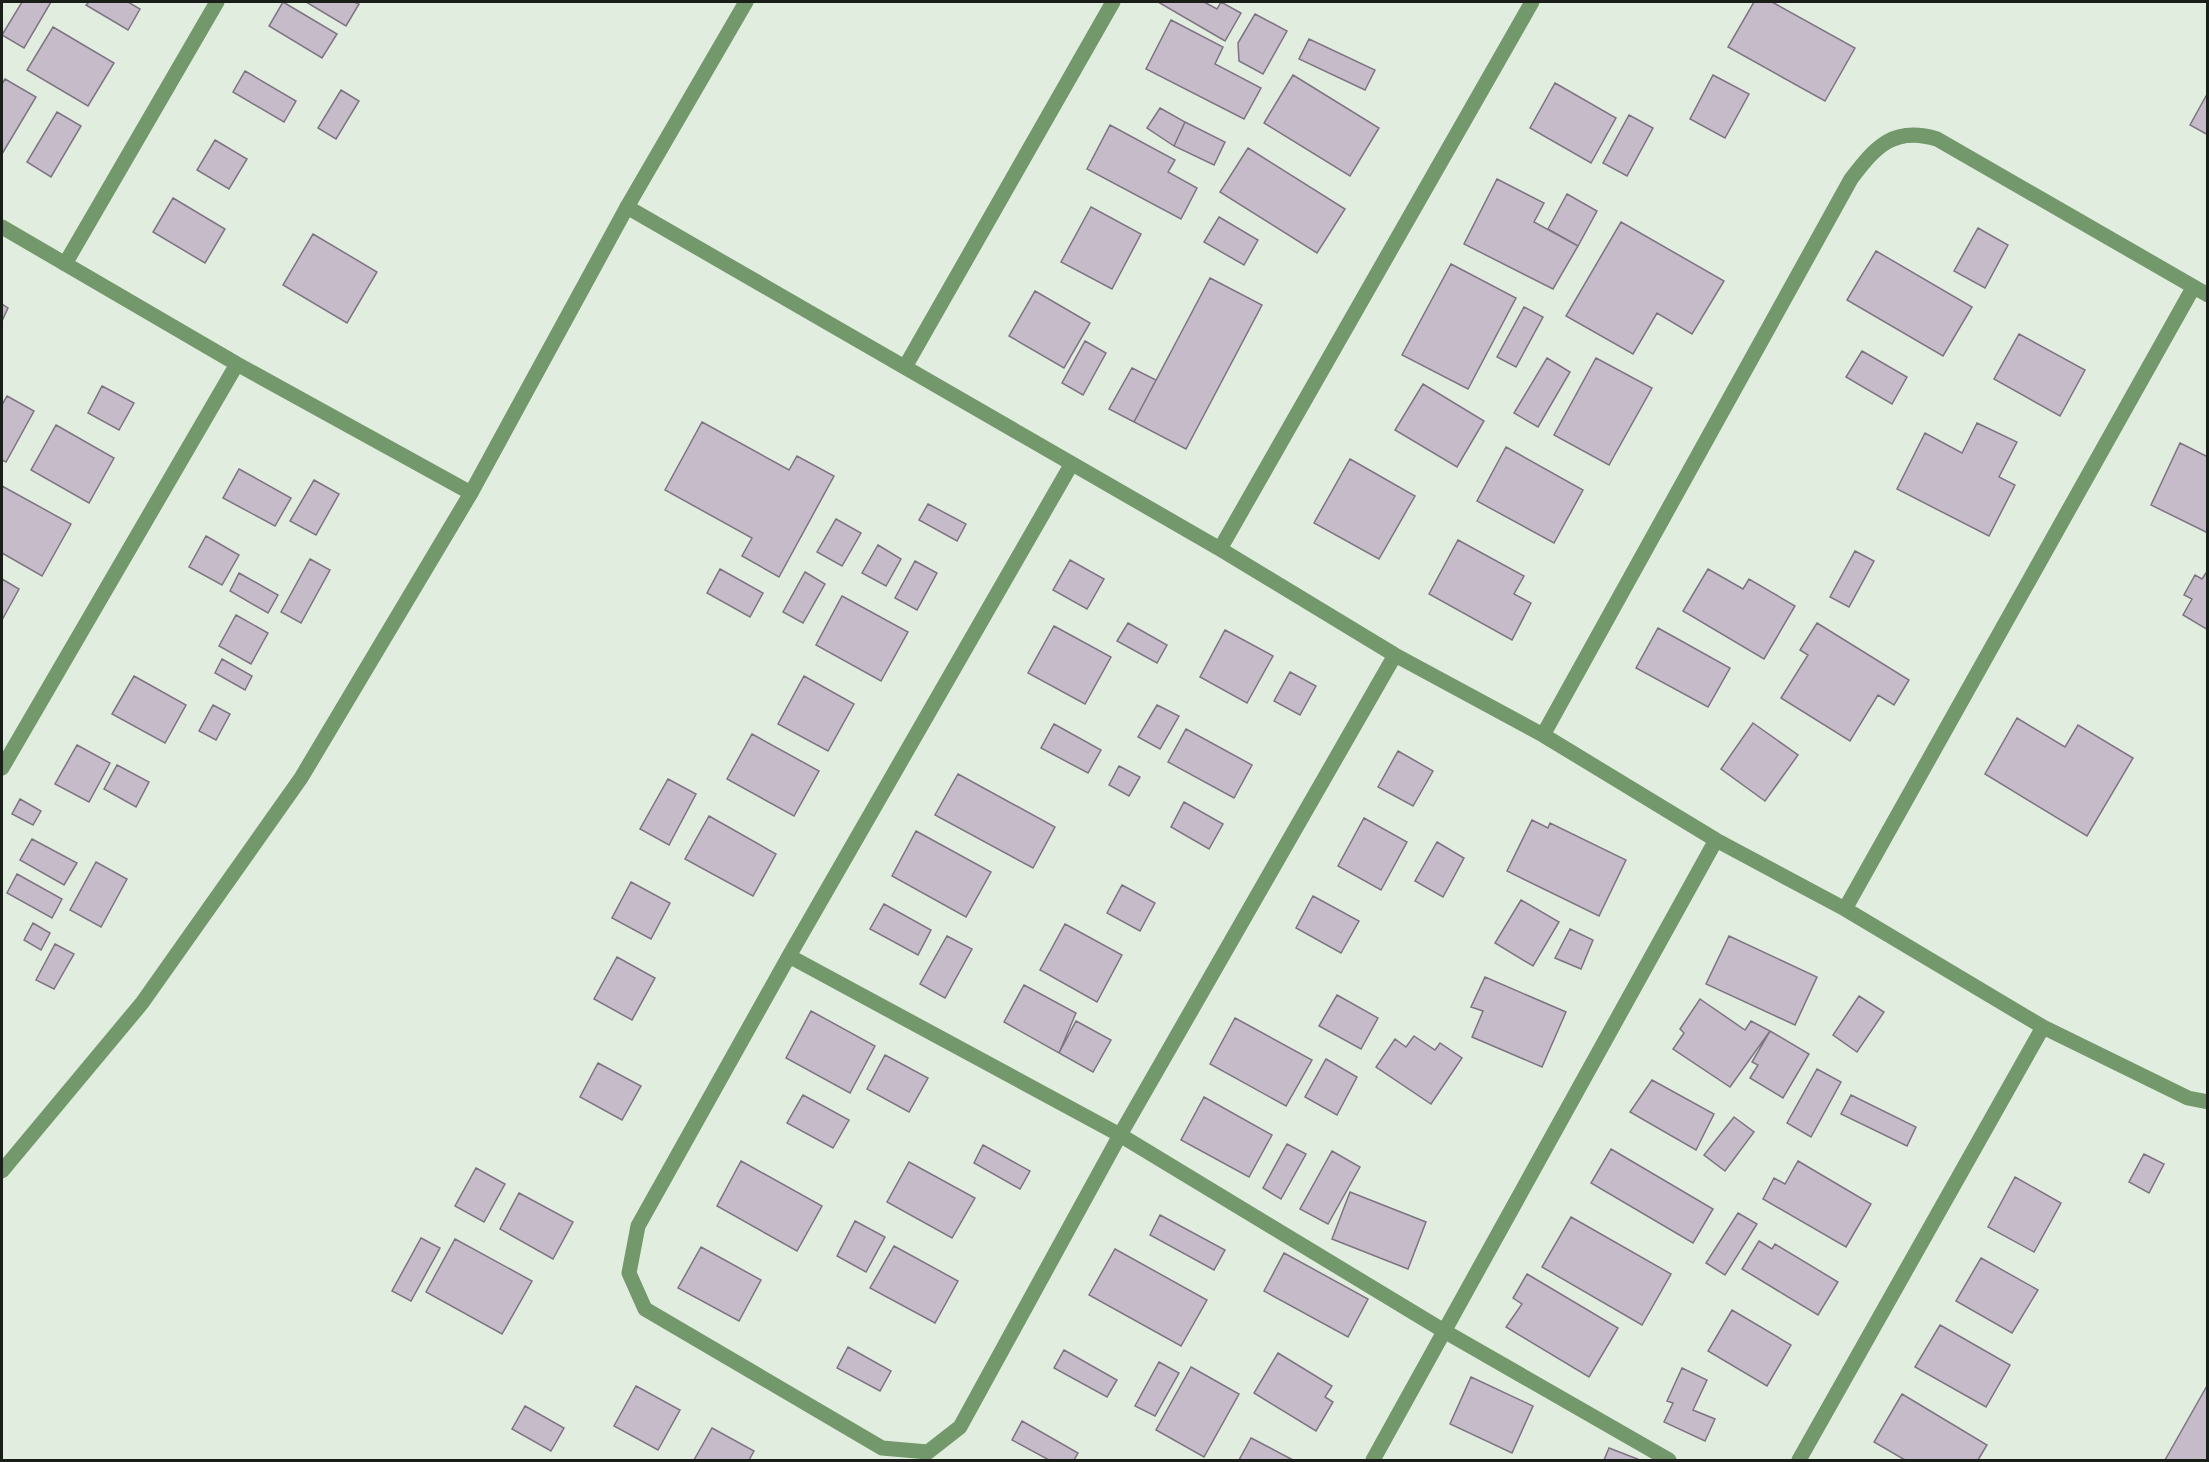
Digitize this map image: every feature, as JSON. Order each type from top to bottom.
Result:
[{"type":"street","points":[[65,264],[217,2]]},
{"type":"street","points":[[2,1171],[142,1003],[301,778],[471,493],[627,207],[746,2]]},
{"type":"street","points":[[906,367],[1113,2]]},
{"type":"street","points":[[1220,549],[1532,2]]},
{"type":"street","points":[[1543,735],[1851,179],[1870,154],[1893,138],[1916,132],[1937,139],[2208,296]]},
{"type":"street","points":[[627,207],[1220,549],[1395,655],[1543,735],[1716,840],[1845,909],[2043,1027],[2188,1098],[2208,1102]]},
{"type":"street","points":[[2,227],[237,364],[471,493]]},
{"type":"street","points":[[1845,909],[2193,288]]},
{"type":"street","points":[[2,768],[237,364]]},
{"type":"street","points":[[1071,465],[789,956],[638,1226],[629,1273],[645,1309],[882,1448],[928,1452],[960,1427],[1120,1135],[1395,655]]},
{"type":"street","points":[[1372,1461],[1716,840]]},
{"type":"street","points":[[789,956],[1120,1135],[1444,1331],[1669,1461]]},
{"type":"street","points":[[1799,1461],[2043,1027]]},
{"type":"building","points":[[22,2],[51,2],[24,48],[2,35]]},
{"type":"building","points":[[89,2],[128,2],[140,9],[128,30],[86,5]]},
{"type":"building","points":[[283,2],[337,34],[322,58],[269,26]]},
{"type":"building","points":[[306,2],[354,2],[359,4],[346,26]]},
{"type":"building","points":[[1158,2],[1204,2],[1217,9],[1221,2],[1241,13],[1225,41]]},
{"type":"building","points":[[1754,2],[1772,2],[1855,48],[1825,101],[1728,47]]},
{"type":"building","points":[[1255,14],[1287,31],[1263,74],[1239,61],[1238,43]]},
{"type":"building","points":[[1171,20],[1223,47],[1215,64],[1261,88],[1244,119],[1146,69]]},
{"type":"building","points":[[53,27],[114,63],[88,106],[27,70]]},
{"type":"building","points":[[1309,39],[1375,70],[1365,90],[1299,59]]},
{"type":"building","points":[[245,71],[296,101],[284,122],[233,92]]},
{"type":"building","points":[[1293,75],[1379,128],[1350,176],[1264,123]]},
{"type":"building","points":[[1713,75],[1749,94],[1725,138],[1690,119]]},
{"type":"building","points":[[5,79],[36,97],[2,154],[2,84]]},
{"type":"building","points":[[1555,83],[1616,118],[1591,163],[1530,128]]},
{"type":"building","points":[[341,90],[359,101],[336,139],[318,128]]},
{"type":"building","points":[[2208,96],[2208,135],[2190,125]]},
{"type":"building","points":[[1160,108],[1185,122],[1174,146],[1147,128]]},
{"type":"building","points":[[57,112],[81,126],[51,177],[27,162]]},
{"type":"building","points":[[1629,115],[1653,128],[1627,176],[1603,163]]},
{"type":"building","points":[[1185,122],[1225,142],[1214,165],[1174,146]]},
{"type":"building","points":[[1110,125],[1175,160],[1168,172],[1197,188],[1181,219],[1087,169]]},
{"type":"building","points":[[215,140],[247,159],[229,189],[197,170]]},
{"type":"building","points":[[1248,148],[1345,209],[1317,253],[1220,192]]},
{"type":"building","points":[[1497,179],[1544,203],[1534,222],[1578,246],[1553,289],[1464,244]]},
{"type":"building","points":[[1567,194],[1597,211],[1578,246],[1548,229]]},
{"type":"building","points":[[173,198],[225,229],[205,263],[153,232]]},
{"type":"building","points":[[1091,207],[1141,234],[1112,289],[1061,262]]},
{"type":"building","points":[[1219,217],[1258,240],[1244,265],[1204,242]]},
{"type":"building","points":[[1621,222],[1724,281],[1692,334],[1657,313],[1633,354],[1566,316]]},
{"type":"building","points":[[1978,228],[2008,245],[1985,288],[1954,271]]},
{"type":"building","points":[[313,234],[377,272],[347,323],[283,285]]},
{"type":"building","points":[[1876,251],[1972,307],[1943,356],[1847,300]]},
{"type":"building","points":[[1451,264],[1516,298],[1468,389],[1402,355]]},
{"type":"building","points":[[1210,278],[1262,305],[1186,449],[1134,422]]},
{"type":"building","points":[[1035,291],[1090,323],[1064,368],[1009,336]]},
{"type":"building","points":[[2,304],[8,308],[2,321]]},
{"type":"building","points":[[1524,307],[1543,317],[1516,367],[1497,357]]},
{"type":"building","points":[[2019,334],[2085,370],[2060,416],[1994,379]]},
{"type":"building","points":[[1085,341],[1106,353],[1083,395],[1062,383]]},
{"type":"building","points":[[1862,351],[1907,377],[1892,404],[1846,377]]},
{"type":"building","points":[[1547,358],[1570,372],[1538,427],[1514,413]]},
{"type":"building","points":[[1596,358],[1652,388],[1609,465],[1554,435]]},
{"type":"building","points":[[1132,368],[1156,380],[1134,422],[1109,409]]},
{"type":"building","points":[[1423,384],[1484,421],[1457,467],[1395,430]]},
{"type":"building","points":[[102,386],[134,403],[119,430],[88,413]]},
{"type":"building","points":[[7,396],[34,411],[6,462],[2,460],[2,405]]},
{"type":"building","points":[[702,422],[789,470],[797,456],[834,476],[779,577],[742,556],[752,538],[665,490]]},
{"type":"building","points":[[1977,423],[2017,442],[1999,477],[2015,485],[1989,536],[1897,489],[1925,433],[1962,453]]},
{"type":"building","points":[[56,425],[114,458],[89,503],[31,470]]},
{"type":"building","points":[[2180,443],[2208,457],[2208,533],[2151,505]]},
{"type":"building","points":[[1506,447],[1583,490],[1554,543],[1477,501]]},
{"type":"building","points":[[1350,459],[1415,496],[1379,559],[1314,523]]},
{"type":"building","points":[[239,469],[291,498],[275,526],[223,498]]},
{"type":"building","points":[[314,480],[339,494],[316,535],[290,521]]},
{"type":"building","points":[[2,486],[71,524],[42,576],[2,553]]},
{"type":"building","points":[[928,504],[966,524],[957,541],[919,520]]},
{"type":"building","points":[[836,519],[861,533],[842,566],[817,552]]},
{"type":"building","points":[[206,536],[239,555],[222,585],[189,567]]},
{"type":"building","points":[[1458,540],[1524,576],[1514,594],[1531,603],[1512,640],[1429,594]]},
{"type":"building","points":[[878,545],[901,559],[886,586],[862,573]]},
{"type":"building","points":[[1855,551],[1874,561],[1849,607],[1830,597]]},
{"type":"building","points":[[310,559],[330,570],[301,623],[281,612]]},
{"type":"building","points":[[1070,560],[1104,579],[1087,609],[1053,590]]},
{"type":"building","points":[[915,561],[937,573],[917,610],[895,598]]},
{"type":"building","points":[[720,569],[763,593],[750,617],[707,593]]},
{"type":"building","points":[[1708,569],[1743,589],[1749,579],[1795,606],[1764,659],[1683,611]]},
{"type":"building","points":[[2208,570],[2208,630],[2183,615],[2192,599],[2184,595],[2195,575],[2202,579]]},
{"type":"building","points":[[805,572],[825,584],[803,623],[783,612]]},
{"type":"building","points":[[239,573],[278,595],[268,613],[230,591]]},
{"type":"building","points":[[2,579],[19,589],[2,620]]},
{"type":"building","points":[[842,596],[908,632],[881,681],[816,645]]},
{"type":"building","points":[[236,615],[268,633],[251,664],[219,646]]},
{"type":"building","points":[[1128,623],[1167,645],[1157,663],[1117,641]]},
{"type":"building","points":[[1817,623],[1909,680],[1894,705],[1878,695],[1850,741],[1781,698],[1808,655],[1800,650]]},
{"type":"building","points":[[1054,626],[1111,657],[1085,704],[1028,673]]},
{"type":"building","points":[[1658,628],[1730,668],[1708,707],[1636,668]]},
{"type":"building","points":[[1225,630],[1273,656],[1247,703],[1200,677]]},
{"type":"building","points":[[222,659],[252,676],[245,690],[215,673]]},
{"type":"building","points":[[1290,672],[1316,686],[1300,715],[1274,701]]},
{"type":"building","points":[[134,676],[186,705],[165,743],[112,714]]},
{"type":"building","points":[[804,676],[854,704],[828,751],[778,724]]},
{"type":"building","points":[[213,705],[230,714],[216,740],[199,731]]},
{"type":"building","points":[[1157,705],[1179,716],[1160,749],[1138,737]]},
{"type":"building","points":[[2017,718],[2065,747],[2078,725],[2133,758],[2087,836],[1985,774]]},
{"type":"building","points":[[1753,723],[1798,755],[1765,801],[1721,769]]},
{"type":"building","points":[[1054,724],[1101,750],[1088,773],[1041,748]]},
{"type":"building","points":[[1186,729],[1252,765],[1234,798],[1168,762]]},
{"type":"building","points":[[752,734],[819,771],[794,816],[727,779]]},
{"type":"building","points":[[77,745],[110,763],[89,802],[55,784]]},
{"type":"building","points":[[1398,751],[1433,771],[1413,806],[1378,787]]},
{"type":"building","points":[[117,765],[149,782],[136,807],[104,789]]},
{"type":"building","points":[[1119,766],[1140,777],[1129,796],[1109,785]]},
{"type":"building","points":[[958,774],[1055,827],[1033,868],[935,815]]},
{"type":"building","points":[[668,779],[696,794],[669,845],[640,829]]},
{"type":"building","points":[[20,799],[41,811],[33,825],[12,814]]},
{"type":"building","points":[[1184,802],[1223,824],[1209,849],[1171,827]]},
{"type":"building","points":[[709,816],[776,854],[753,896],[685,859]]},
{"type":"building","points":[[1364,818],[1407,842],[1381,890],[1338,866]]},
{"type":"building","points":[[1532,820],[1548,828],[1550,823],[1626,860],[1599,916],[1507,871]]},
{"type":"building","points":[[916,831],[991,872],[966,917],[892,876]]},
{"type":"building","points":[[32,839],[77,863],[64,885],[20,860]]},
{"type":"building","points":[[1437,842],[1464,858],[1443,897],[1415,881]]},
{"type":"building","points":[[96,862],[127,879],[101,927],[70,910]]},
{"type":"building","points":[[17,874],[62,899],[52,918],[7,893]]},
{"type":"building","points":[[631,882],[670,903],[651,939],[612,918]]},
{"type":"building","points":[[1122,885],[1155,903],[1140,931],[1107,913]]},
{"type":"building","points":[[1313,896],[1359,921],[1341,953],[1296,928]]},
{"type":"building","points":[[1521,900],[1559,922],[1533,966],[1495,943]]},
{"type":"building","points":[[884,904],[931,930],[918,955],[870,929]]},
{"type":"building","points":[[33,923],[50,933],[41,950],[24,940]]},
{"type":"building","points":[[1065,924],[1122,955],[1097,1002],[1040,970]]},
{"type":"building","points":[[1570,929],[1593,940],[1581,969],[1555,958]]},
{"type":"building","points":[[947,936],[972,949],[945,998],[920,984]]},
{"type":"building","points":[[1729,936],[1817,977],[1795,1025],[1706,984]]},
{"type":"building","points":[[55,944],[74,954],[54,989],[36,980]]},
{"type":"building","points":[[617,957],[655,978],[632,1020],[594,999]]},
{"type":"building","points":[[1485,977],[1566,1012],[1542,1067],[1472,1037],[1483,1011],[1471,1007]]},
{"type":"building","points":[[1024,985],[1076,1013],[1059,1053],[1004,1022]]},
{"type":"building","points":[[1337,995],[1378,1018],[1361,1049],[1319,1026]]},
{"type":"building","points":[[1859,996],[1884,1012],[1857,1052],[1833,1035]]},
{"type":"building","points":[[1700,999],[1745,1030],[1751,1021],[1770,1031],[1730,1087],[1673,1049],[1684,1033],[1680,1029]]},
{"type":"building","points":[[811,1011],[875,1046],[850,1093],[786,1058]]},
{"type":"building","points":[[1235,1018],[1312,1060],[1286,1106],[1210,1064]]},
{"type":"building","points":[[1076,1021],[1111,1040],[1093,1072],[1059,1053]]},
{"type":"building","points":[[1770,1031],[1809,1054],[1783,1098],[1750,1078],[1758,1065],[1752,1062]]},
{"type":"building","points":[[1414,1036],[1435,1050],[1440,1043],[1462,1058],[1431,1104],[1376,1067],[1395,1039],[1406,1047]]},
{"type":"building","points":[[885,1055],[928,1078],[909,1112],[867,1089]]},
{"type":"building","points":[[1326,1059],[1357,1077],[1337,1115],[1305,1097]]},
{"type":"building","points":[[598,1063],[641,1086],[622,1120],[580,1097]]},
{"type":"building","points":[[1817,1069],[1841,1082],[1811,1137],[1787,1123]]},
{"type":"building","points":[[1652,1080],[1714,1114],[1696,1150],[1630,1112]]},
{"type":"building","points":[[803,1095],[849,1120],[833,1148],[787,1123]]},
{"type":"building","points":[[1851,1095],[1916,1127],[1907,1146],[1841,1114]]},
{"type":"building","points":[[1204,1097],[1272,1135],[1249,1177],[1181,1140]]},
{"type":"building","points":[[1734,1117],[1754,1132],[1725,1171],[1704,1155]]},
{"type":"building","points":[[1287,1144],[1306,1154],[1281,1199],[1263,1188]]},
{"type":"building","points":[[983,1145],[1030,1171],[1020,1189],[974,1163]]},
{"type":"building","points":[[1611,1149],[1713,1209],[1693,1243],[1591,1183]]},
{"type":"building","points":[[1332,1151],[1360,1167],[1328,1224],[1300,1209]]},
{"type":"building","points":[[2144,1154],[2164,1164],[2149,1193],[2129,1182]]},
{"type":"building","points":[[741,1161],[822,1206],[797,1251],[717,1206]]},
{"type":"building","points":[[1798,1161],[1871,1204],[1846,1247],[1763,1199],[1774,1178],[1785,1184]]},
{"type":"building","points":[[909,1162],[975,1198],[952,1238],[887,1202]]},
{"type":"building","points":[[476,1168],[505,1184],[484,1222],[455,1206]]},
{"type":"building","points":[[2015,1177],[2061,1203],[2034,1252],[1988,1227]]},
{"type":"building","points":[[1350,1192],[1426,1222],[1408,1269],[1332,1239]]},
{"type":"building","points":[[519,1193],[573,1222],[553,1259],[500,1229]]},
{"type":"building","points":[[1738,1213],[1757,1224],[1725,1275],[1706,1263]]},
{"type":"building","points":[[1160,1215],[1225,1250],[1214,1270],[1150,1235]]},
{"type":"building","points":[[1571,1217],[1671,1274],[1642,1325],[1542,1267]]},
{"type":"building","points":[[855,1221],[885,1237],[866,1272],[837,1256]]},
{"type":"building","points":[[421,1238],[440,1248],[411,1301],[392,1291]]},
{"type":"building","points":[[455,1239],[532,1281],[502,1334],[426,1292]]},
{"type":"building","points":[[1759,1241],[1772,1249],[1775,1244],[1838,1282],[1818,1315],[1742,1269]]},
{"type":"building","points":[[894,1246],[958,1281],[935,1323],[870,1288]]},
{"type":"building","points":[[701,1247],[761,1280],[739,1321],[678,1288]]},
{"type":"building","points":[[1115,1249],[1207,1300],[1181,1346],[1089,1295]]},
{"type":"building","points":[[1284,1253],[1368,1299],[1348,1337],[1264,1291]]},
{"type":"building","points":[[1981,1258],[2038,1290],[2012,1333],[1956,1301]]},
{"type":"building","points":[[1527,1274],[1618,1328],[1589,1377],[1506,1327],[1522,1304],[1513,1298]]},
{"type":"building","points":[[1732,1310],[1791,1345],[1767,1386],[1708,1351]]},
{"type":"building","points":[[1940,1325],[2010,1365],[1986,1407],[1915,1367]]},
{"type":"building","points":[[848,1347],[891,1371],[880,1391],[837,1368]]},
{"type":"building","points":[[1064,1350],[1117,1380],[1107,1397],[1054,1368]]},
{"type":"building","points":[[1278,1353],[1332,1386],[1325,1397],[1333,1402],[1316,1431],[1254,1393]]},
{"type":"building","points":[[1159,1362],[1179,1373],[1155,1416],[1135,1406]]},
{"type":"building","points":[[1191,1367],[1239,1394],[1204,1457],[1156,1430]]},
{"type":"building","points":[[1682,1368],[1707,1380],[1693,1410],[1715,1419],[1705,1441],[1664,1422],[1673,1403],[1667,1401]]},
{"type":"building","points":[[1471,1377],[1533,1406],[1512,1453],[1450,1424]]},
{"type":"building","points":[[2208,1384],[2208,1460],[2165,1460]]},
{"type":"building","points":[[636,1386],[680,1410],[658,1450],[614,1426]]},
{"type":"building","points":[[1902,1394],[1987,1445],[1978,1460],[1905,1460],[1874,1442]]},
{"type":"building","points":[[525,1406],[564,1428],[551,1451],[512,1429]]},
{"type":"building","points":[[1022,1421],[1078,1453],[1074,1460],[1049,1460],[1012,1440]]},
{"type":"building","points":[[712,1428],[754,1451],[749,1460],[694,1460]]},
{"type":"building","points":[[1251,1438],[1255,1440],[1293,1460],[1239,1460]]},
{"type":"building","points":[[1609,1448],[1622,1453],[1640,1460],[1604,1460]]}]
